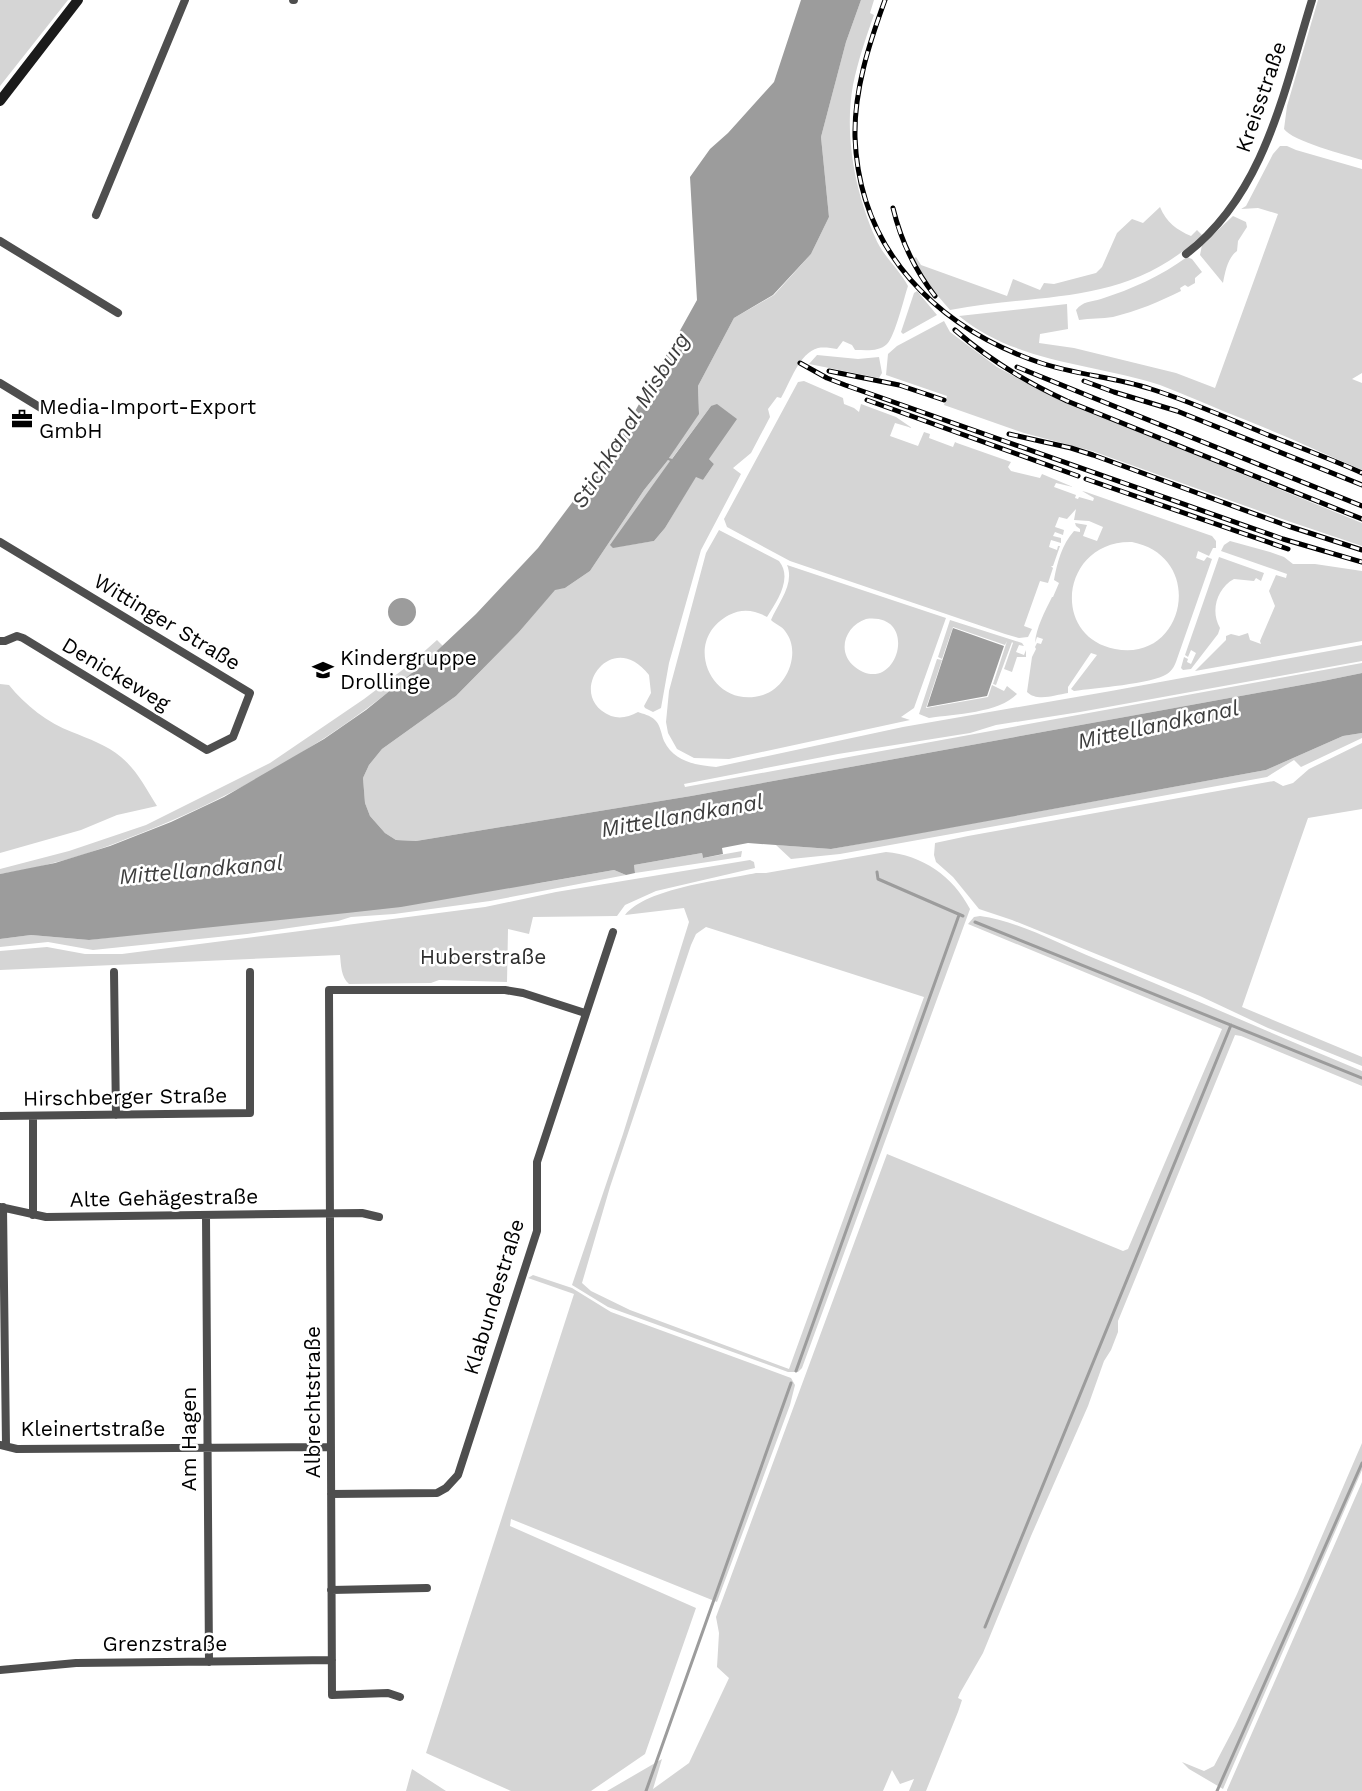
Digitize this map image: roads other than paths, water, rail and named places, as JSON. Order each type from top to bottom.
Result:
[{"type":"street","points":[[0,101],[78,0]]},
{"type":"street","points":[[96,215],[185,0]]},
{"type":"street","name":"Kreisstraße","points":[[1186,254],[1225,215],[1259,161],[1270,136],[1312,0]]},
{"type":"street","points":[[0,241],[118,313]]},
{"type":"street","points":[[0,383],[46,411]]},
{"type":"street","name":"Wittinger Straße","points":[[0,542],[250,693],[233,737],[207,750]]},
{"type":"street","name":"Denickeweg","points":[[3,641],[17,636],[22,638],[207,750]]},
{"type":"street","name":"Klabundestraße","points":[[331,1494],[437,1493],[458,1475],[537,1231],[537,1162],[613,932]]},
{"type":"street","points":[[114,972],[116,1115]]},
{"type":"street","name":"Hirschberger Straße","points":[[0,1116],[250,1113],[250,972]]},
{"type":"street","name":"Albrechtstraße","points":[[400,1697],[388,1694],[332,1695],[330,990],[505,990],[523,993],[585,1013]]},
{"type":"street","points":[[33,1116],[33,1215]]},
{"type":"street","points":[[2,1207],[3,1445]]},
{"type":"street","name":"Alte Gehägestraße","points":[[2,1207],[46,1217],[330,1214]]},
{"type":"street","points":[[330,1214],[362,1213],[379,1217]]},
{"type":"street","name":"Am Hagen","points":[[206,1216],[209,1662]]},
{"type":"street","name":"Kleinertstraße","points":[[3,1445],[17,1449],[331,1447]]},
{"type":"street","points":[[331,1590],[427,1588]]},
{"type":"street","name":"Grenzstraße","points":[[0,1670],[69,1663],[332,1660]]},
{"type":"water","name":"Mittellandkanal","points":[[801,0],[861,0],[846,42],[821,137],[829,217],[811,254],[773,295],[734,318],[698,386],[699,414],[669,458],[672,459],[711,406],[717,404],[737,419],[709,459],[714,464],[703,480],[696,477],[665,528],[654,541],[613,548],[610,545],[670,461],[668,460],[644,490],[590,571],[565,588],[555,590],[519,632],[456,696],[382,749],[369,765],[363,778],[365,803],[370,816],[385,833],[396,840],[416,841],[691,796],[1362,673],[1362,733],[1343,736],[1266,770],[831,849],[748,843],[722,848],[723,854],[703,858],[702,853],[634,865],[635,873],[626,875],[614,870],[401,907],[89,940],[31,935],[0,939],[0,874],[55,863],[110,846],[171,822],[224,797],[324,739],[366,710],[423,664],[476,614],[538,548],[619,440],[697,300],[690,177],[710,149],[728,133],[774,82]]},
{"type":"water","points":[[402,598],[412,602],[416,612],[412,622],[402,626],[392,622],[388,612],[392,602]]},
{"type":"water","points":[[953,628],[1004,646],[987,696],[927,707]]},
{"type":"waterway","points":[[877,872],[878,879],[963,916]]},
{"type":"waterway","points":[[796,1371],[959,915]]},
{"type":"waterway","points":[[975,922],[1362,1078]]},
{"type":"waterway","points":[[985,1627],[1231,1025]]},
{"type":"waterway","points":[[646,1791],[791,1383]]},
{"type":"waterway","points":[[1217,1791],[1362,1463]]},
{"type":"railway","points":[[885,0],[868,50],[860,85],[855,137],[860,178],[871,215],[888,249],[910,280],[938,306],[969,329],[1003,348],[1055,367],[1137,385],[1165,394],[1362,473]]},
{"type":"railway","points":[[893,208],[909,254],[935,296]]},
{"type":"railway","points":[[955,330],[1008,369],[1067,401],[1362,519]]},
{"type":"railway","points":[[800,363],[845,385],[1283,539],[1362,562]]},
{"type":"railway","points":[[1017,367],[1362,506]]},
{"type":"railway","points":[[829,371],[899,385],[944,400]]},
{"type":"railway","points":[[1084,381],[1177,411],[1362,485]]},
{"type":"railway","points":[[867,400],[1078,476]]},
{"type":"railway","points":[[1009,434],[1093,455],[1288,526],[1362,550]]},
{"type":"railway","points":[[1086,479],[1288,549]]},
{"type":"place","name":"Media-Import-Export GmbH","points":[[22,419]]},
{"type":"place","name":"Kindergruppe Drollinge","points":[[323,670]]},
{"type":"water label","name":"Stichkanal Misburg","points":[[630,420]]},
{"type":"park label","name":"Huberstraße","points":[[483,957]]}]
